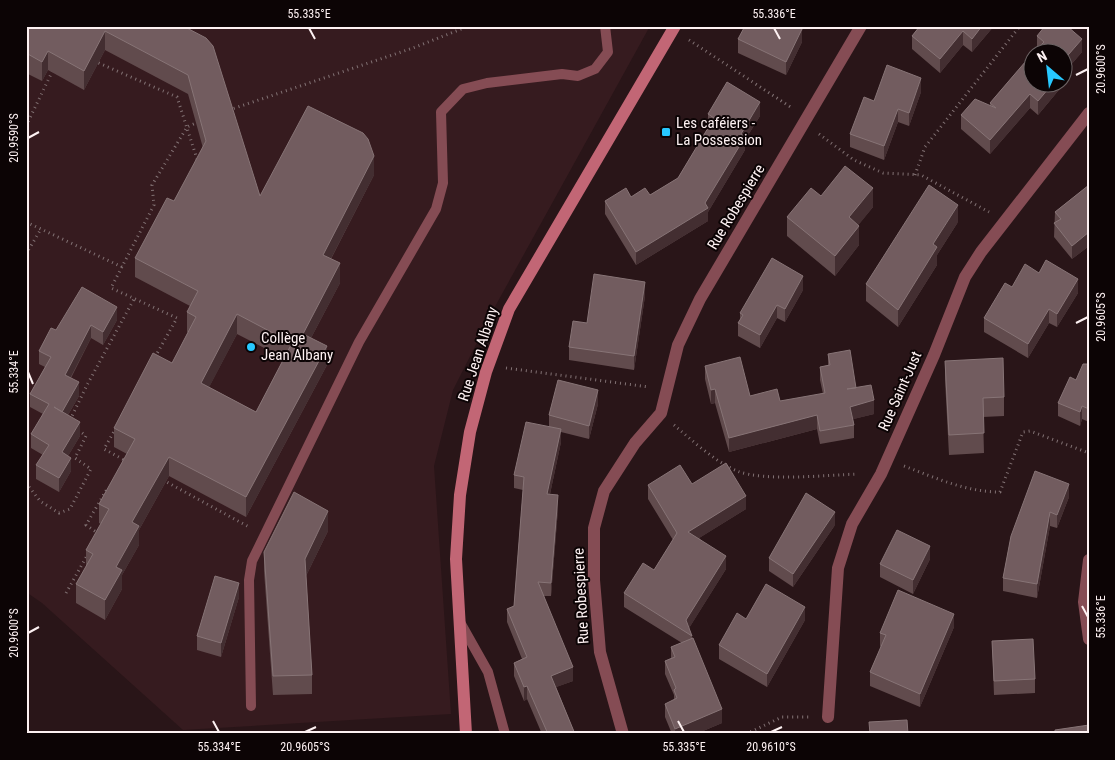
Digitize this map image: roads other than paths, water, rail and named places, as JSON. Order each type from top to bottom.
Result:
[{"type":"main road","name":"Rue Jean Albany","points":[[466,734],[456,559],[460,495],[470,432],[488,366],[509,308],[675,26]]},
{"type":"street","name":"Rue Robespierre","points":[[623,734],[600,652],[594,580],[594,528],[604,491],[635,443],[661,413],[678,345],[700,299],[861,26]]},
{"type":"street","name":"Rue Saint-Just","points":[[828,717],[838,568],[852,524],[881,474],[934,355],[965,276],[1005,221],[1089,114]]},
{"type":"street","points":[[1089,560],[1084,602],[1089,639]]},
{"type":"lane","points":[[251,706],[249,580],[252,561],[263,535],[359,342],[436,209],[443,183],[441,112],[463,89],[487,83],[562,74],[578,76],[595,69],[608,52],[606,26]]},
{"type":"lane","points":[[460,623],[488,672],[506,734]]},
{"type":"place","name":"Les caféiers - La Possession","points":[[666,132]]},
{"type":"place","name":"Collège Jean Albany","points":[[251,347]]}]
